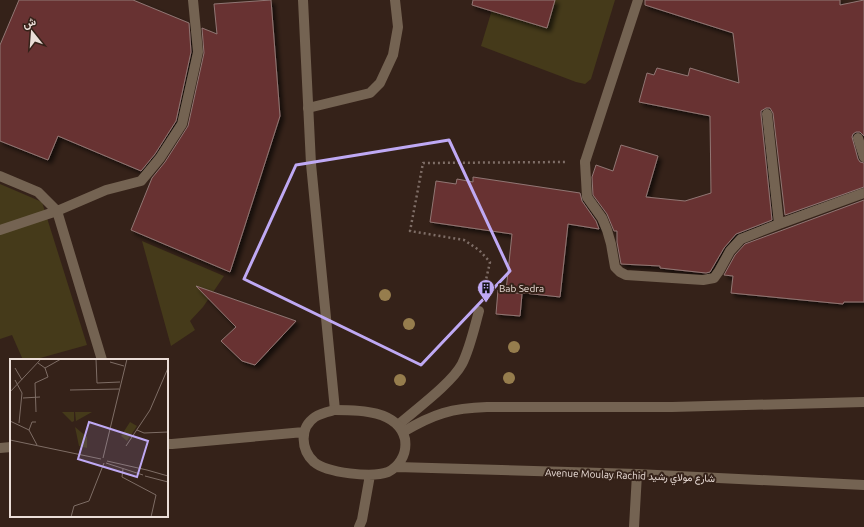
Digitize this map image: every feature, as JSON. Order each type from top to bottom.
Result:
[{"type":"street","points":[[0,230],[57,211],[106,190],[141,181],[160,158],[182,124],[198,52],[193,0]]},
{"type":"street","points":[[303,0],[311,164],[335,410]]},
{"type":"street","points":[[308,108],[370,93],[380,83],[393,55],[398,27],[394,0]]},
{"type":"street","points":[[638,0],[585,162],[587,196],[602,218],[611,244],[615,267],[620,272],[626,275],[703,280],[714,278],[730,251],[741,239],[864,193]]},
{"type":"street","points":[[767,114],[779,224]]},
{"type":"street","points":[[858,138],[864,157]]},
{"type":"street","points":[[0,176],[38,192],[57,211],[102,359]]},
{"type":"street","points":[[400,429],[448,382],[461,365],[466,355],[479,311]]},
{"type":"street","points":[[400,429],[443,412],[465,408],[672,407],[864,402]]},
{"type":"street","points":[[335,410],[354,410],[373,413],[390,420],[400,429],[406,444],[404,456],[397,467],[389,472],[380,474],[370,475],[345,473],[333,470],[316,463],[308,454],[304,444],[304,432],[314,417],[322,413],[335,410]]},
{"type":"street","points":[[168,444],[304,432]]},
{"type":"street","points":[[0,448],[10,447]]},
{"type":"street","name":"Avenue Moulay Rachid شارع مولاي رشيد","points":[[397,467],[637,474],[864,485]]},
{"type":"street","points":[[634,527],[637,474]]},
{"type":"street","points":[[359,527],[362,520],[370,475]]},
{"type":"path","points":[[482,297],[490,262],[479,250],[464,240],[410,231],[423,163],[585,162]]},
{"type":"highlighted area","points":[[449,140],[510,271],[421,365],[244,279],[296,165]]},
{"type":"shaded area","points":[[495,0],[615,0],[591,79],[585,84],[576,82],[481,46]]},
{"type":"shaded area","points":[[0,184],[42,202],[87,345],[37,359],[23,359],[12,335],[0,339]]},
{"type":"shaded area","points":[[142,241],[224,276],[203,307],[190,321],[195,330],[171,346]]},
{"type":"building","points":[[19,0],[133,0],[189,23],[191,52],[176,121],[155,154],[141,171],[58,136],[48,160],[0,141],[0,45]]},
{"type":"building","points":[[271,0],[280,116],[230,272],[131,230],[152,178],[165,162],[188,126],[204,53],[202,28],[217,34],[214,4]]},
{"type":"building","points":[[473,0],[555,0],[547,28],[472,5]]},
{"type":"building","points":[[645,0],[840,0],[840,5],[864,0],[864,136],[860,132],[856,132],[852,137],[858,159],[860,162],[864,163],[864,187],[785,215],[773,113],[770,108],[766,108],[761,111],[761,115],[772,220],[736,234],[724,248],[710,272],[706,273],[660,268],[660,266],[621,264],[617,242],[617,231],[614,231],[607,214],[593,195],[592,177],[596,165],[613,171],[621,145],[658,156],[646,197],[685,201],[711,193],[710,116],[639,102],[647,73],[654,75],[657,68],[688,76],[690,68],[739,83],[733,33],[645,5]]},
{"type":"building","points":[[473,177],[580,193],[582,201],[596,221],[599,229],[568,224],[560,297],[506,291],[512,234],[430,222],[436,181],[456,184],[457,179],[473,182]]},
{"type":"building","points":[[864,200],[864,302],[844,302],[843,304],[731,293],[733,276],[724,275],[735,255],[745,244]]},
{"type":"building","points":[[196,286],[296,321],[255,365],[242,361],[221,341],[236,327]]},
{"type":"building","points":[[498,290],[522,294],[520,316],[496,314]]},
{"type":"place","name":"Bab Sedra","points":[[486,303]]}]
